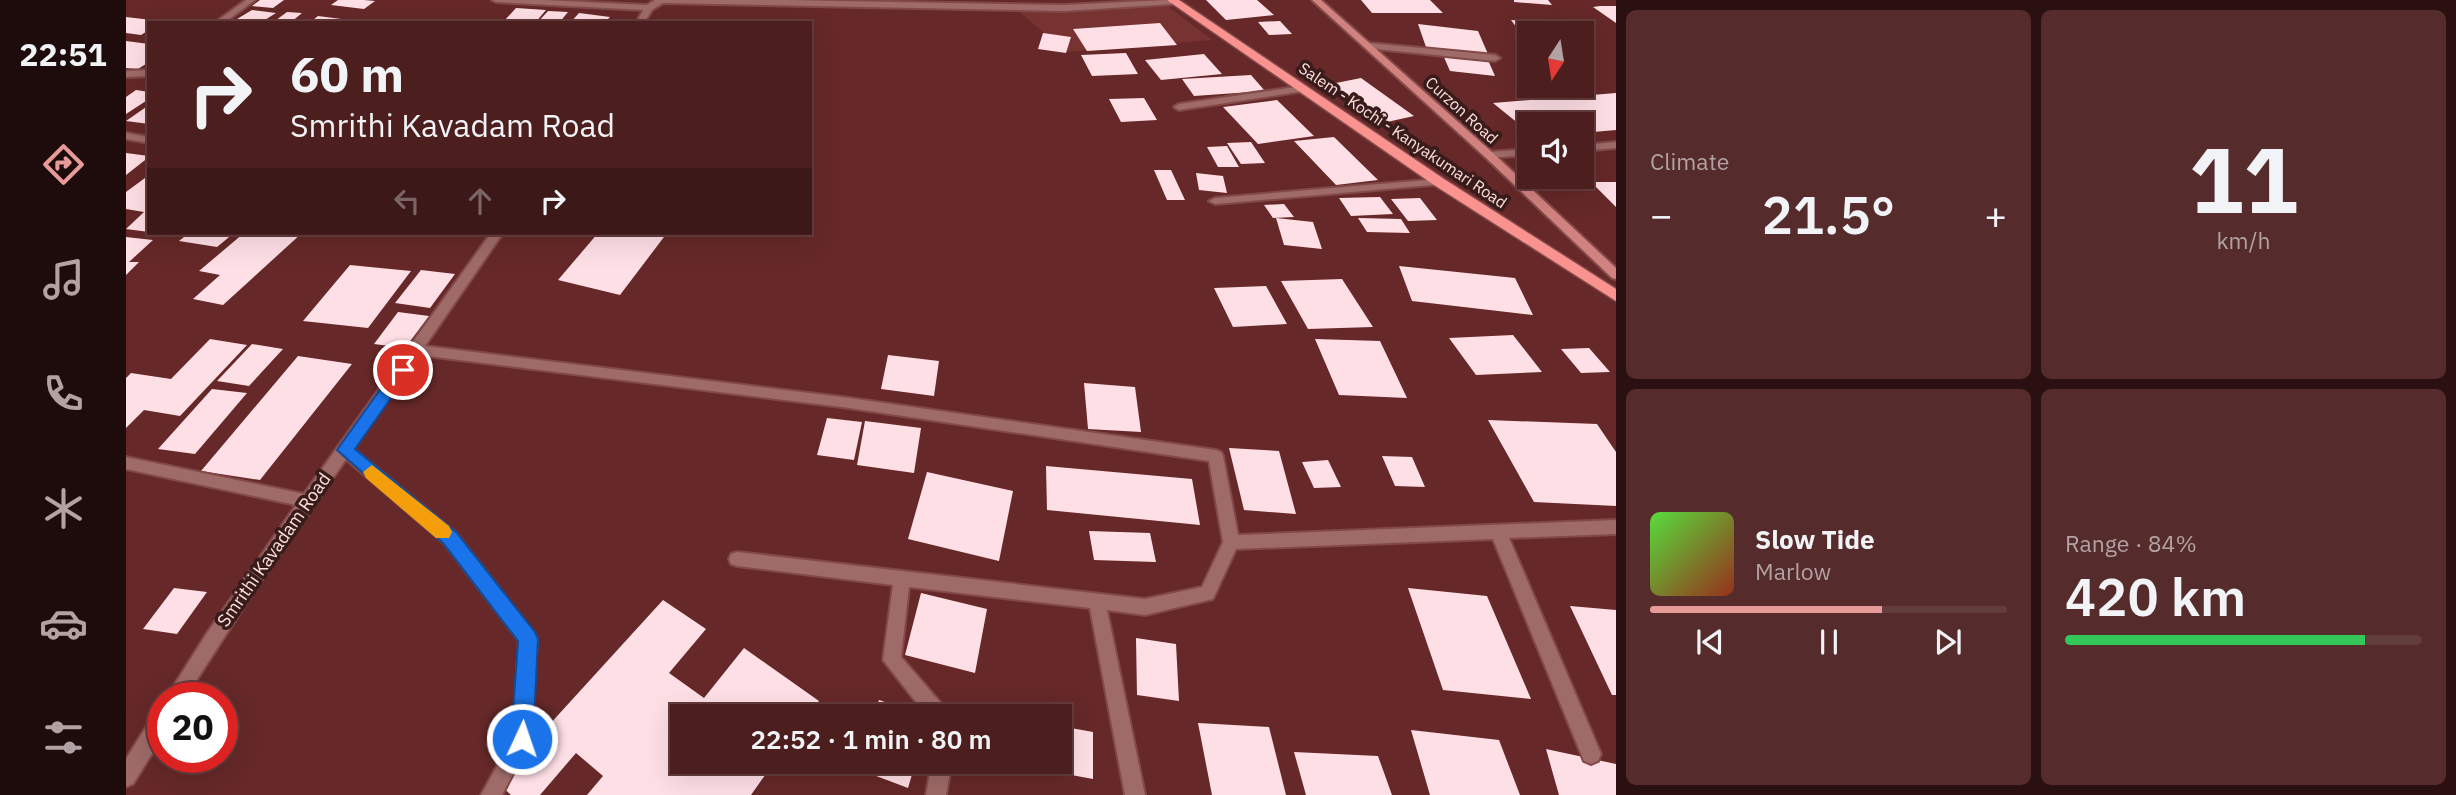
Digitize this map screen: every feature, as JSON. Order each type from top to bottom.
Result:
[{"type":"main road","name":"Curzon Road","points":[[1316,0],[1489,155],[1616,275]]},
{"type":"main road","name":"Salem - Kochi - Kanyakumari Road","points":[[1173,1],[1439,182],[1616,296]]},
{"type":"street","points":[[221,21],[251,0]]},
{"type":"street","points":[[496,0],[649,8]]},
{"type":"street","points":[[641,21],[649,8],[661,0],[1064,8],[1173,1]]},
{"type":"street","points":[[1369,47],[1494,58]]},
{"type":"street","points":[[126,74],[147,74]]},
{"type":"street","points":[[1179,107],[1302,89]]},
{"type":"street","points":[[126,136],[147,140]]},
{"type":"street","points":[[1594,147],[1616,145]]},
{"type":"street","points":[[1489,155],[1517,153]]},
{"type":"street","points":[[1215,201],[1439,182]]},
{"type":"street","name":"Smrithi Kavadam Road","points":[[185,682],[233,606],[417,350],[496,235]]},
{"type":"street","points":[[417,350],[842,402],[1216,456],[1231,542],[1207,594],[1145,607],[737,559]]},
{"type":"street","points":[[345,450],[450,538],[528,639],[522,739],[491,795]]},
{"type":"street","points":[[126,464],[307,502]]},
{"type":"street","points":[[1231,542],[1616,527]]},
{"type":"street","points":[[1498,531],[1591,754]]},
{"type":"street","points":[[902,579],[892,660],[929,704]]},
{"type":"street","points":[[1097,602],[1135,795]]},
{"type":"street","points":[[126,777],[147,744]]},
{"type":"street","points":[[936,795],[940,774]]},
{"type":"shaded area","points":[[1168,6],[1212,40],[1067,52],[1017,10]]},
{"type":"building","points":[[260,0],[284,0],[273,8],[252,6]]},
{"type":"building","points":[[338,0],[375,1],[364,9],[331,5]]},
{"type":"building","points":[[1206,0],[1257,0],[1274,15],[1226,20]]},
{"type":"building","points":[[1361,0],[1430,0],[1443,13],[1372,13]]},
{"type":"building","points":[[1548,0],[1552,5],[1514,2]]},
{"type":"building","points":[[1600,6],[1616,6],[1616,23],[1593,7]]},
{"type":"building","points":[[516,8],[546,10],[537,21],[504,21]]},
{"type":"building","points":[[252,10],[276,13],[263,21],[234,21]]},
{"type":"building","points":[[548,11],[568,12],[561,21],[539,21]]},
{"type":"building","points":[[287,12],[302,13],[292,21],[275,21]]},
{"type":"building","points":[[579,13],[610,17],[606,21],[572,21]]},
{"type":"building","points":[[318,16],[357,21],[312,21]]},
{"type":"building","points":[[126,17],[160,21],[147,21],[147,31],[141,35],[126,33]]},
{"type":"building","points":[[1280,21],[1292,34],[1269,35],[1258,22]]},
{"type":"building","points":[[1160,23],[1177,45],[1087,51],[1073,29]]},
{"type":"building","points":[[1418,24],[1478,31],[1488,54],[1426,47]]},
{"type":"building","points":[[1043,33],[1071,37],[1066,53],[1038,49]]},
{"type":"building","points":[[126,41],[147,44],[147,63],[138,69],[126,68]]},
{"type":"building","points":[[1126,53],[1138,74],[1092,76],[1081,55]]},
{"type":"building","points":[[1204,54],[1222,74],[1161,80],[1145,60]]},
{"type":"building","points":[[1443,55],[1488,60],[1495,76],[1450,71]]},
{"type":"building","points":[[1251,75],[1265,91],[1194,96],[1182,79]]},
{"type":"building","points":[[1361,78],[1414,116],[1378,124],[1326,85]]},
{"type":"building","points":[[136,90],[147,92],[147,100],[126,114],[126,97]]},
{"type":"building","points":[[1616,93],[1616,130],[1594,132],[1594,112],[1517,112],[1517,122],[1493,103],[1594,98],[1594,95]]},
{"type":"building","points":[[1144,98],[1157,120],[1121,122],[1109,99]]},
{"type":"building","points":[[1277,100],[1314,136],[1258,144],[1223,107]]},
{"type":"building","points":[[147,106],[147,124],[126,121]]},
{"type":"building","points":[[1334,137],[1378,180],[1336,185],[1294,141]]},
{"type":"building","points":[[1251,142],[1265,163],[1241,164],[1227,143]]},
{"type":"building","points":[[1227,146],[1239,167],[1218,167],[1207,147]]},
{"type":"building","points":[[126,153],[147,156],[147,159],[126,175]]},
{"type":"building","points":[[1154,170],[1171,170],[1185,200],[1167,200]]},
{"type":"building","points":[[1196,173],[1223,176],[1227,193],[1199,190]]},
{"type":"building","points":[[147,176],[147,232],[126,229],[144,212],[126,209],[126,192]]},
{"type":"building","points":[[1594,182],[1616,182],[1616,207],[1594,185]]},
{"type":"building","points":[[1380,197],[1393,214],[1351,216],[1339,198]]},
{"type":"building","points":[[1420,198],[1437,220],[1408,221],[1391,199]]},
{"type":"building","points":[[1284,204],[1294,217],[1273,218],[1264,205]]},
{"type":"building","points":[[1276,218],[1313,222],[1322,249],[1284,245]]},
{"type":"building","points":[[1358,218],[1401,219],[1410,233],[1367,232]]},
{"type":"building","points":[[186,235],[232,235],[217,247],[179,241]]},
{"type":"building","points":[[242,235],[300,235],[223,305],[193,299],[220,275],[199,271]]},
{"type":"building","points":[[596,235],[665,235],[620,295],[558,280]]},
{"type":"building","points":[[126,237],[153,240],[129,262],[139,262],[126,275]]},
{"type":"building","points":[[350,265],[411,271],[368,328],[303,321]]},
{"type":"building","points":[[1399,266],[1515,278],[1533,315],[1412,301]]},
{"type":"building","points":[[421,270],[455,274],[430,308],[395,303]]},
{"type":"building","points":[[1342,279],[1373,327],[1308,329],[1281,281]]},
{"type":"building","points":[[1266,286],[1287,324],[1233,327],[1214,288]]},
{"type":"building","points":[[398,312],[429,316],[405,348],[374,344]]},
{"type":"building","points":[[1513,335],[1542,372],[1476,375],[1449,338]]},
{"type":"building","points":[[210,339],[247,345],[180,416],[144,410],[126,428],[126,378],[131,373],[171,379]]},
{"type":"building","points":[[1315,339],[1380,341],[1407,398],[1339,395]]},
{"type":"building","points":[[252,344],[283,349],[249,386],[217,381]]},
{"type":"building","points":[[1589,348],[1610,372],[1581,373],[1561,349]]},
{"type":"building","points":[[888,355],[939,361],[934,396],[881,389]]},
{"type":"building","points":[[298,356],[352,364],[260,480],[201,471]]},
{"type":"building","points":[[1084,383],[1135,387],[1141,432],[1088,429]]},
{"type":"building","points":[[212,389],[247,393],[195,454],[158,449]]},
{"type":"building","points":[[827,418],[862,422],[854,460],[817,455]]},
{"type":"building","points":[[1488,420],[1597,424],[1616,452],[1616,506],[1534,502]]},
{"type":"building","points":[[865,421],[921,428],[914,473],[857,465]]},
{"type":"building","points":[[1229,448],[1279,451],[1296,514],[1244,510]]},
{"type":"building","points":[[1382,456],[1412,457],[1425,487],[1395,486]]},
{"type":"building","points":[[1328,460],[1341,487],[1314,488],[1302,462]]},
{"type":"building","points":[[1046,466],[1192,479],[1200,525],[1047,510]]},
{"type":"building","points":[[927,472],[1013,491],[999,561],[908,539]]},
{"type":"building","points":[[1089,531],[1150,533],[1156,562],[1094,560]]},
{"type":"building","points":[[174,588],[207,592],[177,634],[143,629]]},
{"type":"building","points":[[1408,588],[1487,596],[1531,699],[1443,690]]},
{"type":"building","points":[[921,593],[987,609],[975,673],[905,655]]},
{"type":"building","points":[[663,600],[706,629],[669,673],[704,698],[744,648],[819,701],[817,704],[670,704],[670,774],[766,774],[751,795],[587,795],[603,776],[576,753],[540,795],[511,795],[497,782]]},
{"type":"building","points":[[1570,606],[1616,610],[1616,695],[1612,695]]},
{"type":"building","points":[[1136,638],[1176,644],[1179,701],[1137,695]]},
{"type":"building","points":[[1198,723],[1269,727],[1286,795],[1212,795]]},
{"type":"building","points":[[1072,728],[1093,732],[1093,779],[1066,774],[1072,774]]},
{"type":"building","points":[[1411,730],[1499,740],[1520,795],[1430,795]]},
{"type":"building","points":[[1546,749],[1616,764],[1616,795],[1559,795]]},
{"type":"building","points":[[1294,752],[1378,756],[1392,795],[1306,795]]},
{"type":"building","points":[[871,774],[912,774],[908,788]]},
{"type":"slow traffic","points":[[372,472],[443,532]]},
{"type":"route","points":[[403,370],[345,450],[450,538],[528,639],[522,739]]}]
